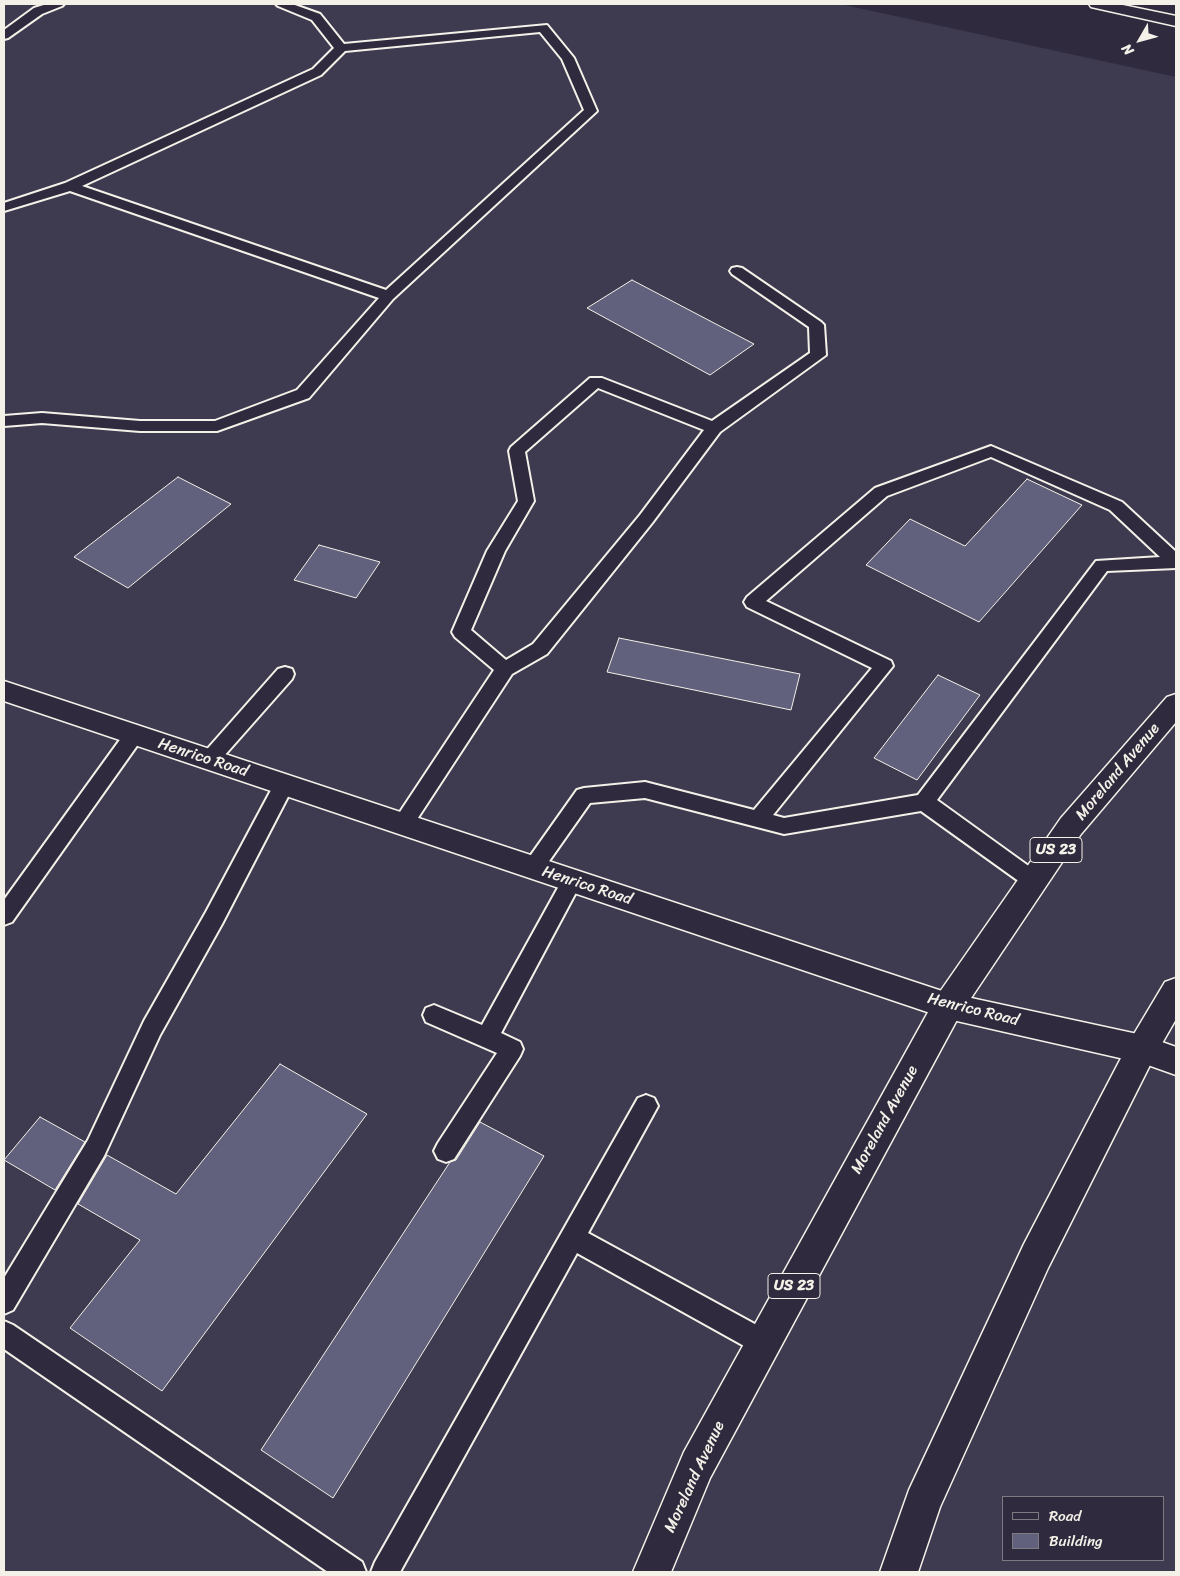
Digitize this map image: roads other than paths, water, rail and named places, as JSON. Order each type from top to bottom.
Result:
[{"type":"main road","points":[[1097,4],[1176,21]]},
{"type":"main road","name":"Henrico Road","points":[[4,691],[948,1006],[1142,1049],[1176,1061]]},
{"type":"main road","name":"Moreland Avenue","points":[[652,1572],[697,1465],[948,1006],[1072,826],[1176,704]]},
{"type":"main road","points":[[898,1572],[922,1503],[1036,1256],[1142,1049],[1176,991]]},
{"type":"lane","points":[[4,35],[38,12],[58,4]]},
{"type":"lane","points":[[282,4],[316,17],[341,48]]},
{"type":"lane","points":[[4,207],[70,186],[317,72],[341,48],[543,28],[568,58],[591,111],[388,296],[303,394],[217,426],[140,426],[42,418],[4,420]]},
{"type":"lane","points":[[70,186],[388,296]]},
{"type":"lane","points":[[403,824],[505,669],[540,650],[646,519],[714,428],[818,355],[816,325],[737,271]]},
{"type":"lane","points":[[505,669],[461,632],[496,551],[526,501],[517,452],[596,381],[714,428]]},
{"type":"lane","points":[[758,819],[884,666],[753,602],[881,492],[991,451],[1116,506],[1175,561]]},
{"type":"lane","points":[[533,868],[584,796],[645,790],[784,826],[924,802],[1102,565],[1175,561]]},
{"type":"lane","points":[[210,760],[285,674]]},
{"type":"lane","points":[[4,916],[134,735]]},
{"type":"lane","points":[[4,1300],[96,1148],[152,1028],[214,918],[284,785]]},
{"type":"lane","points":[[924,802],[1034,880]]},
{"type":"lane","points":[[488,1036],[572,880]]},
{"type":"lane","points":[[434,1014],[488,1036],[512,1049],[446,1151]]},
{"type":"lane","points":[[385,1572],[646,1106]]},
{"type":"lane","points":[[572,1237],[764,1343]]},
{"type":"lane","points":[[4,1334],[352,1572]]}]
